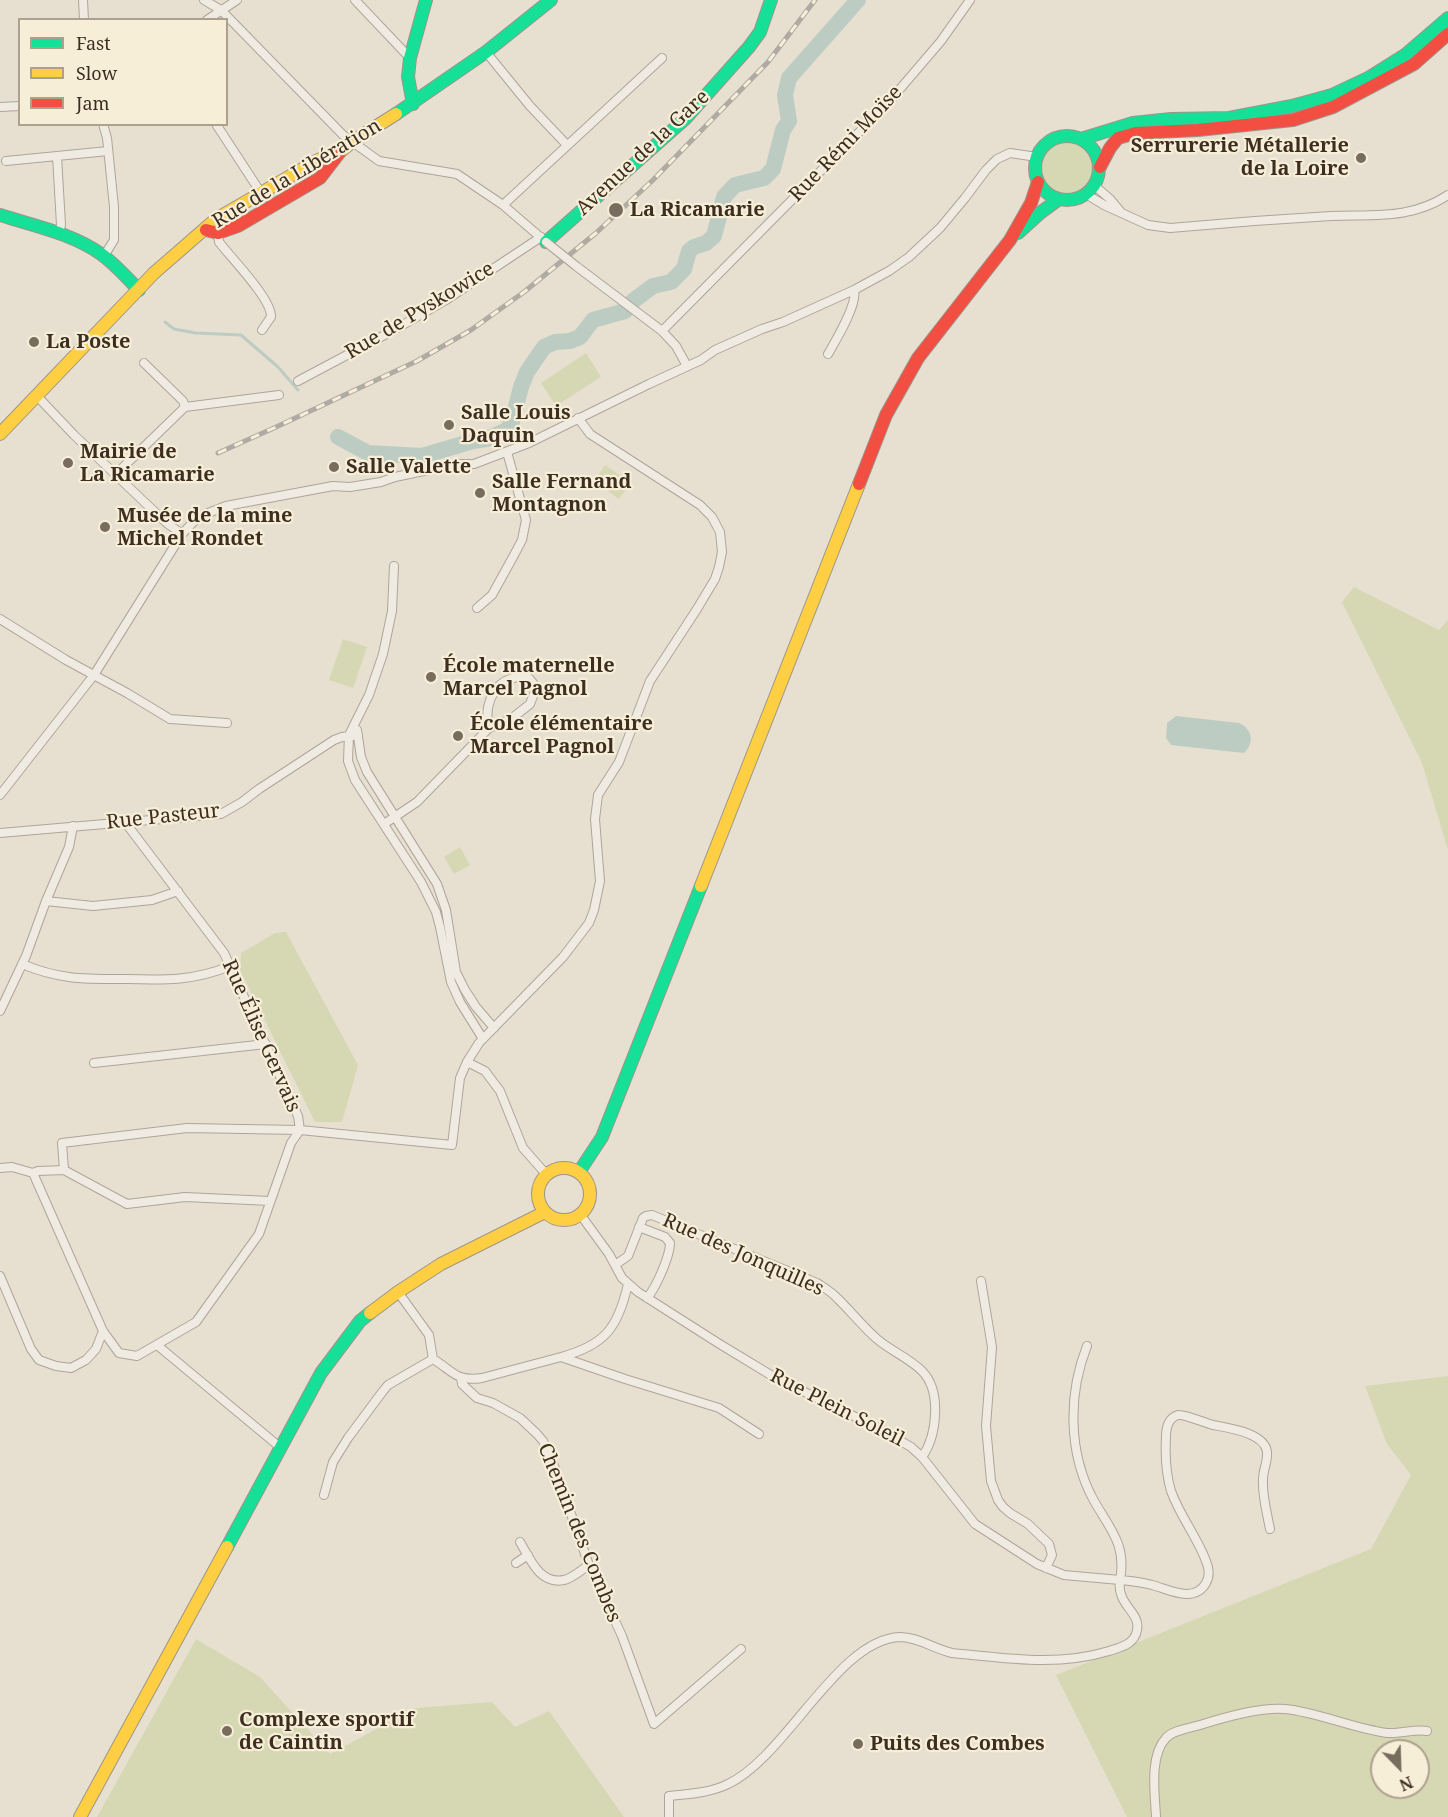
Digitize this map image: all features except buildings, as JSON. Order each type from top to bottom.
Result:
[{"type":"main road","points":[[413,104],[408,77],[410,58],[426,0]]},
{"type":"main road","name":"Rue de la Libération","points":[[0,434],[159,269],[185,245],[212,232],[216,219],[318,160],[340,152],[486,52],[551,0]]},
{"type":"main road","name":"Avenue de la Gare","points":[[543,240],[685,120],[760,32],[771,0]]},
{"type":"main road","points":[[1081,139],[1133,123],[1171,119],[1229,118],[1292,106],[1332,95],[1370,77],[1405,55],[1448,18]]},
{"type":"main road","points":[[1100,167],[1097,155],[1091,146],[1071,136],[1050,141],[1042,148],[1037,157],[1035,170],[1038,182],[1050,196],[1068,201],[1078,199],[1090,190],[1110,148],[1118,138],[1136,133],[1198,130],[1293,120],[1333,107],[1378,84],[1414,64],[1448,34]]},
{"type":"main road","points":[[212,232],[235,228],[320,178],[340,152]]},
{"type":"main road","points":[[579,1172],[602,1137],[886,415],[918,358],[1010,240],[1030,203],[1038,182]]},
{"type":"main road","points":[[1010,240],[1040,213],[1059,200]]},
{"type":"main road","points":[[0,215],[59,233],[84,244],[104,256],[140,290]]},
{"type":"main road","points":[[562,1167],[579,1172],[587,1181],[590,1193],[588,1204],[580,1214],[565,1220],[554,1218],[545,1212],[538,1202],[537,1190],[546,1174],[562,1167]]},
{"type":"main road","points":[[80,1817],[321,1373],[360,1321],[398,1292],[441,1264],[545,1212]]},
{"type":"street","points":[[83,0],[84,18]]},
{"type":"street","points":[[204,0],[228,18]]},
{"type":"street","points":[[210,18],[237,0]]},
{"type":"street","points":[[355,0],[410,58]]},
{"type":"street","name":"Rue Rémi Moïse","points":[[663,332],[888,103],[941,41],[970,0]]},
{"type":"street","points":[[228,18],[343,135],[379,161],[457,174],[503,205],[543,240],[663,332],[676,346],[687,366]]},
{"type":"street","points":[[486,52],[530,106],[567,145]]},
{"type":"street","points":[[503,205],[662,58]]},
{"type":"street","points":[[0,107],[18,106]]},
{"type":"street","points":[[104,126],[107,138],[114,207],[114,240],[104,256]]},
{"type":"street","points":[[217,126],[261,193]]},
{"type":"street","points":[[6,161],[108,151]]},
{"type":"street","points":[[0,795],[94,675],[182,534],[198,517],[226,506],[333,486],[350,487],[381,482],[457,464],[474,464],[507,452],[724,346],[854,290],[889,271],[927,241],[997,159],[1010,153],[1037,157]]},
{"type":"street","points":[[57,156],[61,225],[59,233]]},
{"type":"street","points":[[1090,190],[1104,205],[1148,225],[1170,228],[1333,216],[1390,215],[1440,201],[1448,195]]},
{"type":"street","points":[[212,232],[269,306],[271,317],[262,330]]},
{"type":"street","name":"Rue de Pyskowice","points":[[298,381],[387,334],[543,240]]},
{"type":"street","points":[[828,354],[845,324],[855,298],[854,290]]},
{"type":"street","points":[[144,363],[183,401],[184,407]]},
{"type":"street","points":[[116,474],[184,407],[279,395]]},
{"type":"street","points":[[37,396],[74,435],[168,524],[182,534]]},
{"type":"street","points":[[64,1170],[62,1143],[187,1128],[300,1130],[452,1145],[460,1078],[467,1062],[483,1039],[563,957],[589,923],[600,881],[595,819],[598,795],[619,762],[650,681],[715,579],[722,552],[720,532],[712,517],[700,505],[590,434],[578,418]]},
{"type":"street","points":[[477,608],[492,595],[522,540],[525,527],[526,520],[507,452]]},
{"type":"street","points":[[394,566],[392,611],[384,654],[369,695],[357,718],[348,761],[355,780],[421,882],[440,927],[451,982],[460,1002],[483,1039]]},
{"type":"street","points":[[0,620],[170,718],[227,723]]},
{"type":"street","points":[[384,824],[417,802],[489,728],[511,719],[530,704],[535,691],[528,677],[513,678],[501,684],[487,705],[489,728]]},
{"type":"street","points":[[353,735],[367,772],[437,884],[446,910],[456,972],[476,1007],[494,1028]]},
{"type":"street","name":"Rue Pasteur","points":[[0,833],[221,814],[334,740],[353,735]]},
{"type":"street","name":"Rue Élise Gervais","points":[[33,1173],[103,1331],[119,1353],[137,1356],[196,1322],[259,1234],[291,1143],[300,1130],[298,1116],[224,953],[126,822]]},
{"type":"street","points":[[0,1011],[22,964],[69,847],[74,826]]},
{"type":"street","name":"Rue Pasteur","points":[[0,827],[21,830]]},
{"type":"street","points":[[46,901],[93,906],[152,900],[178,891]]},
{"type":"street","points":[[22,964],[42,972],[72,978],[173,980],[210,975],[230,966]]},
{"type":"street","points":[[94,1063],[266,1044]]},
{"type":"street","points":[[467,1062],[485,1071],[500,1091],[523,1148],[546,1174]]},
{"type":"street","points":[[0,1168],[12,1167],[33,1173],[64,1170],[127,1204],[185,1197],[270,1201]]},
{"type":"street","name":"Rue Plein Soleil","points":[[580,1214],[628,1284],[774,1377],[880,1429],[911,1447],[922,1457],[975,1524],[1037,1564],[1075,1578],[1120,1580],[1153,1585],[1178,1593],[1187,1594],[1203,1587],[1209,1576],[1206,1560],[1176,1502],[1168,1479],[1166,1462],[1166,1427],[1171,1419],[1183,1415],[1201,1423],[1236,1430],[1257,1438],[1263,1443],[1268,1455],[1263,1472],[1263,1484],[1270,1529]]},
{"type":"street","name":"Rue des Jonquilles","points":[[615,1265],[628,1256],[643,1218],[652,1215],[817,1283],[834,1294],[878,1341],[915,1366],[928,1379],[934,1401],[934,1425],[928,1449],[922,1457]]},
{"type":"street","points":[[639,1227],[665,1237],[670,1243],[654,1289],[647,1298]]},
{"type":"street","points":[[0,1276],[31,1349],[39,1360],[71,1368],[86,1360],[96,1349],[103,1331]]},
{"type":"street","points":[[981,1281],[992,1347],[986,1425],[991,1481],[1003,1507],[1028,1524],[1049,1544],[1052,1555],[1046,1568]]},
{"type":"street","points":[[461,1378],[471,1380],[482,1378],[576,1353],[604,1337],[616,1322],[628,1284]]},
{"type":"street","points":[[324,1495],[333,1462],[382,1391],[388,1385],[433,1359],[429,1335],[398,1292]]},
{"type":"street","points":[[157,1345],[281,1448]]},
{"type":"street","points":[[669,1817],[669,1796],[713,1790],[743,1775],[765,1756],[847,1664],[874,1644],[886,1639],[910,1638],[941,1651],[952,1653],[1054,1661],[1089,1656],[1128,1644],[1136,1635],[1138,1624],[1122,1600],[1119,1587],[1121,1551],[1109,1524],[1086,1484],[1074,1439],[1076,1383],[1080,1363],[1087,1346]]},
{"type":"street","points":[[561,1357],[719,1408],[759,1434]]},
{"type":"street","name":"Chemin des Combes","points":[[433,1359],[446,1370],[461,1378],[462,1384],[477,1398],[493,1403],[520,1418],[543,1441],[553,1463],[588,1565],[621,1636],[654,1724],[741,1649]]},
{"type":"street","points":[[520,1542],[542,1576],[548,1579],[564,1580],[588,1565]]},
{"type":"street","points":[[516,1563],[528,1555]]},
{"type":"street","points":[[1156,1817],[1154,1775],[1159,1748],[1167,1736],[1184,1730],[1262,1711],[1284,1709],[1308,1713],[1359,1728],[1390,1733],[1418,1729],[1427,1731]]},
{"type":"green space","points":[[1068,140],[1079,142],[1088,148],[1094,157],[1096,168],[1094,179],[1088,188],[1079,194],[1068,196],[1057,194],[1048,188],[1042,179],[1040,168],[1042,157],[1048,148],[1057,142]]},
{"type":"green space","points":[[586,353],[601,377],[556,406],[541,383]]},
{"type":"green space","points":[[605,465],[631,483],[619,499],[594,481]]},
{"type":"green space","points":[[1354,587],[1439,630],[1448,620],[1448,850],[1422,763],[1342,602]]},
{"type":"green space","points":[[343,639],[367,647],[353,688],[329,680]]},
{"type":"green space","points":[[460,847],[470,865],[454,874],[444,857]]},
{"type":"green space","points":[[286,932],[358,1065],[342,1122],[315,1122],[240,970],[241,953],[275,933]]},
{"type":"green space","points":[[1448,1376],[1448,1817],[1127,1817],[1056,1675],[1371,1549],[1411,1475],[1387,1444],[1365,1386]]},
{"type":"green space","name":"Complexe sportif de Caintin","points":[[196,1639],[260,1677],[330,1754],[415,1708],[492,1702],[515,1727],[549,1711],[624,1817],[97,1817]]},
{"type":"shaded area","points":[[1176,716],[1239,723],[1249,732],[1250,745],[1244,753],[1171,745],[1166,738],[1167,723]]},
{"type":"waterway","points":[[633,301],[653,286],[671,282],[684,269],[689,251],[706,243],[714,236],[724,197],[735,185],[764,178],[773,169],[783,130],[789,121],[785,95],[789,78],[858,0]]},
{"type":"waterway","points":[[338,437],[368,453],[422,456],[487,439],[507,430],[512,422],[527,372],[544,347],[555,342],[570,341],[580,337],[593,320],[625,311]]},
{"type":"waterway","points":[[165,322],[174,329],[196,333],[241,335],[278,367],[298,390]]},
{"type":"railway","points":[[218,453],[417,361],[471,330],[524,292],[596,233],[653,180],[768,62],[815,0]]},
{"type":"traffic: fast","points":[[413,104],[408,77],[410,58],[426,0]]},
{"type":"traffic: fast","points":[[396,114],[486,52],[551,0]]},
{"type":"traffic: fast","points":[[546,242],[685,119],[760,32],[771,0]]},
{"type":"traffic: fast","points":[[1081,139],[1133,123],[1171,119],[1229,118],[1292,106],[1332,95],[1370,77],[1405,55],[1448,18]]},
{"type":"traffic: fast","points":[[1061,136],[1073,136],[1090,145],[1097,156],[1099,168],[1097,180],[1090,191],[1073,200],[1061,200],[1049,195],[1040,186],[1035,174],[1035,162],[1040,150],[1049,141],[1061,136]]},
{"type":"traffic: fast","points":[[1018,233],[1059,199]]},
{"type":"traffic: fast","points":[[0,215],[52,231],[89,247],[111,262],[139,290]]},
{"type":"traffic: fast","points":[[579,1172],[602,1137],[701,886]]},
{"type":"traffic: fast","points":[[227,1547],[321,1373],[360,1321],[370,1313]]},
{"type":"traffic: slow","points":[[0,434],[154,273],[216,219],[318,160],[340,152],[353,141],[396,114]]},
{"type":"traffic: slow","points":[[701,886],[859,484]]},
{"type":"traffic: slow","points":[[559,1168],[569,1168],[583,1175],[590,1194],[583,1213],[569,1220],[559,1220],[549,1216],[542,1209],[538,1199],[538,1189],[542,1179],[549,1172],[559,1168]]},
{"type":"traffic: slow","points":[[370,1313],[441,1264],[545,1212]]},
{"type":"traffic: slow","points":[[80,1817],[227,1547]]},
{"type":"traffic: jam","points":[[1100,167],[1118,138],[1136,133],[1198,130],[1293,120],[1333,107],[1414,64],[1448,34]]},
{"type":"traffic: jam","points":[[206,230],[218,233],[238,226],[320,178],[340,152]]},
{"type":"traffic: jam","points":[[859,484],[886,415],[918,358],[1010,240],[1031,203],[1038,182]]},
{"type":"place","name":"Serrurerie Métallerie de la Loire","points":[[1361,158]]},
{"type":"place","name":"La Ricamarie","points":[[616,210]]},
{"type":"place","name":"La Poste","points":[[34,342]]},
{"type":"place","name":"Salle Louis Daquin","points":[[449,425]]},
{"type":"place","name":"Mairie de La Ricamarie","points":[[68,463]]},
{"type":"place","name":"Salle Valette","points":[[334,467]]},
{"type":"place","name":"Salle Fernand Montagnon","points":[[480,493]]},
{"type":"place","name":"Musée de la mine Michel Rondet","points":[[105,527]]},
{"type":"place","name":"École maternelle Marcel Pagnol","points":[[431,677]]},
{"type":"place","name":"École élémentaire Marcel Pagnol","points":[[458,736]]},
{"type":"place","name":"Complexe sportif de Caintin","points":[[227,1731]]},
{"type":"place","name":"Puits des Combes","points":[[858,1744]]}]
